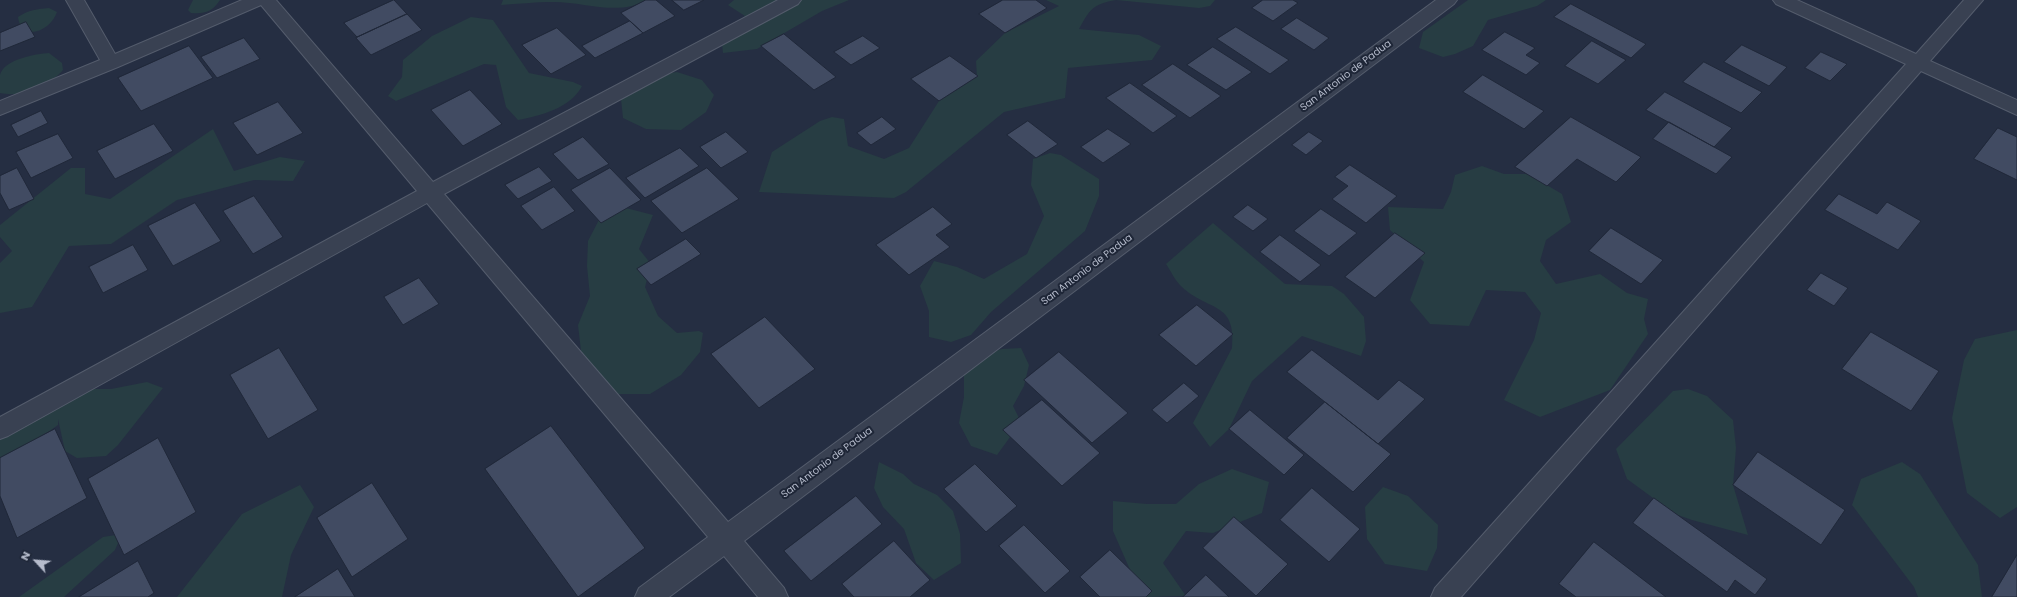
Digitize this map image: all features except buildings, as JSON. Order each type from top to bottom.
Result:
[{"type":"street","points":[[75,0],[112,63]]},
{"type":"street","points":[[0,108],[112,63],[257,0]]},
{"type":"street","points":[[266,0],[775,597]]},
{"type":"street","points":[[0,429],[431,192],[792,0]]},
{"type":"street","name":"San Antonio de Padua","points":[[648,597],[1448,0]]},
{"type":"street","points":[[1782,0],[2017,108]]},
{"type":"street","points":[[1444,597],[1974,0]]},
{"type":"green space","points":[[193,0],[220,0],[211,10],[191,13],[188,10]]},
{"type":"green space","points":[[503,0],[647,0],[636,5],[612,8],[563,2],[501,5]]},
{"type":"green space","points":[[734,0],[849,0],[822,11],[757,49],[723,53],[721,35],[745,16],[728,5]]},
{"type":"green space","points":[[1046,0],[1116,0],[1102,3],[1093,8],[1079,29],[1139,35],[1161,46],[1152,60],[1068,68],[1065,98],[1004,112],[906,192],[894,198],[759,192],[772,152],[820,121],[832,117],[844,119],[848,146],[884,159],[909,148],[939,101],[977,77],[976,61],[1005,33],[1059,6]]},
{"type":"green space","points":[[1116,0],[1215,0],[1210,6],[1199,8]]},
{"type":"green space","points":[[1468,0],[1546,0],[1537,6],[1488,20],[1473,46],[1455,54],[1443,57],[1419,48],[1423,32]]},
{"type":"green space","points":[[49,8],[57,12],[54,19],[43,29],[30,32],[25,30],[20,25],[18,17],[33,10]]},
{"type":"green space","points":[[471,17],[493,20],[529,73],[573,82],[582,86],[577,94],[554,110],[518,120],[506,107],[496,65],[484,64],[396,101],[388,96],[402,77],[403,60],[432,36]]},
{"type":"green space","points":[[49,53],[62,63],[63,70],[57,76],[43,86],[26,92],[17,94],[0,93],[0,75],[8,65],[21,58]]},
{"type":"green space","points":[[677,72],[702,80],[714,95],[706,112],[681,130],[646,129],[623,118],[621,99],[650,76]]},
{"type":"green space","points":[[213,129],[234,171],[280,157],[305,161],[293,181],[254,180],[177,200],[111,244],[69,246],[32,307],[0,313],[0,263],[12,251],[0,237],[0,225],[71,168],[85,168],[85,194],[110,199]]},
{"type":"green space","points":[[1050,153],[1061,155],[1099,179],[1099,196],[1085,231],[991,312],[971,335],[951,342],[929,337],[929,311],[920,286],[934,261],[957,267],[984,279],[1027,254],[1044,216],[1031,185],[1033,159]]},
{"type":"green space","points":[[1482,166],[1504,174],[1528,174],[1562,194],[1571,222],[1546,240],[1540,261],[1556,284],[1600,274],[1627,293],[1648,299],[1644,319],[1648,334],[1610,390],[1540,417],[1504,400],[1534,340],[1541,313],[1525,292],[1486,290],[1469,326],[1430,324],[1410,300],[1424,262],[1390,230],[1388,207],[1443,209],[1451,192],[1455,175]]},
{"type":"green space","points":[[626,208],[653,215],[639,249],[651,264],[645,287],[658,316],[677,333],[699,331],[703,333],[700,352],[681,375],[650,394],[617,394],[594,378],[581,351],[578,325],[590,296],[587,266],[588,241],[600,218]]},
{"type":"green space","points":[[1213,223],[1285,284],[1332,286],[1344,294],[1364,317],[1366,341],[1361,356],[1302,336],[1252,381],[1229,429],[1210,447],[1193,423],[1232,348],[1230,322],[1225,314],[1192,295],[1182,287],[1166,264]]},
{"type":"green space","points":[[2017,330],[2017,507],[2000,518],[1967,493],[1952,418],[1964,360],[1975,339]]},
{"type":"green space","points":[[1021,348],[1029,365],[1024,386],[1013,406],[1021,422],[997,455],[971,446],[959,423],[964,397],[964,375],[977,356],[1002,349]]},
{"type":"green space","points":[[147,382],[163,388],[118,445],[106,456],[77,458],[65,451],[58,419],[58,425],[27,447],[0,459],[0,427],[90,389],[111,389]]},
{"type":"green space","points":[[1688,389],[1707,396],[1733,420],[1736,448],[1733,485],[1748,535],[1675,514],[1627,479],[1616,449],[1673,391]]},
{"type":"green space","points":[[879,462],[903,474],[914,484],[937,495],[953,511],[960,534],[961,563],[934,580],[916,563],[904,529],[883,507],[874,488]]},
{"type":"green space","points":[[1902,462],[1920,474],[1978,565],[1982,597],[1918,597],[1914,587],[1852,505],[1861,479]]},
{"type":"green space","points":[[1232,469],[1269,482],[1262,513],[1213,533],[1186,531],[1163,563],[1186,596],[1142,597],[1113,531],[1113,501],[1147,504],[1176,504],[1199,484]]},
{"type":"green space","points":[[300,485],[314,507],[291,555],[282,597],[177,597],[242,514]]},
{"type":"green space","points":[[1383,487],[1408,496],[1438,525],[1437,548],[1427,571],[1385,564],[1367,539],[1365,507]]},
{"type":"green space","points":[[122,534],[115,550],[64,597],[19,597],[103,537]]}]
